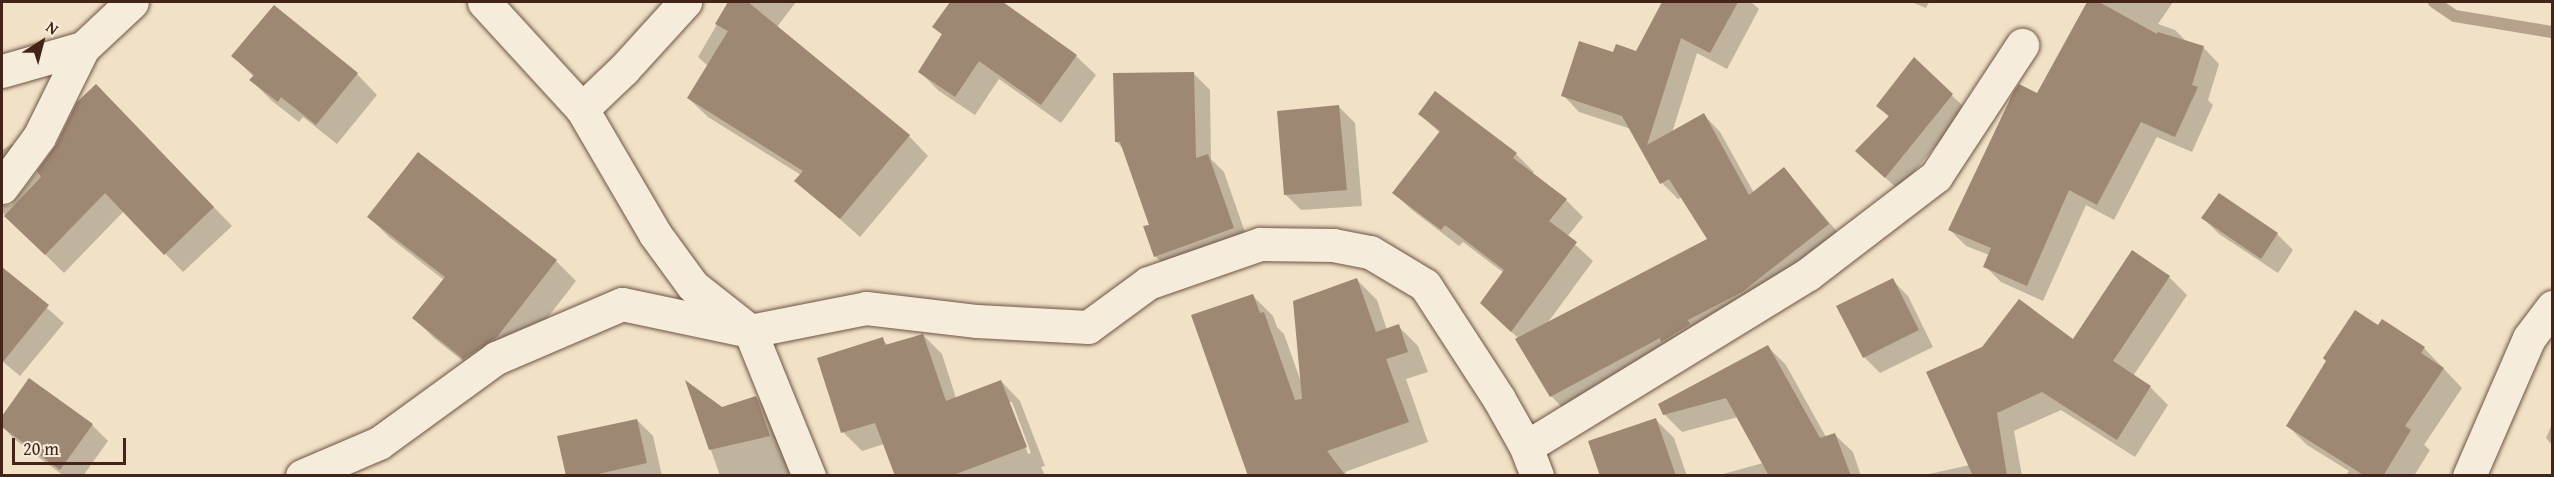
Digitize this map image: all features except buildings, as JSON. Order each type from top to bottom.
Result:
[{"type":"street","points":[[2,187],[39,137],[83,48],[132,2]]},
{"type":"street","points":[[484,2],[582,109],[656,234],[693,286],[750,331],[808,476]]},
{"type":"street","points":[[582,109],[624,69],[685,2]]},
{"type":"street","points":[[302,476],[379,443],[496,358],[621,304],[750,331],[866,308],[977,321],[1088,327],[1148,283],[1260,244],[1333,245],[1370,252],[1425,285],[1499,399],[1532,461],[1808,274],[1936,176],[2022,45]]},
{"type":"street","points":[[2,71],[83,48]]},
{"type":"street","points":[[2469,476],[2529,338],[2553,307]]},
{"type":"waterway","points":[[2434,2],[2455,16],[2552,32]]}]
